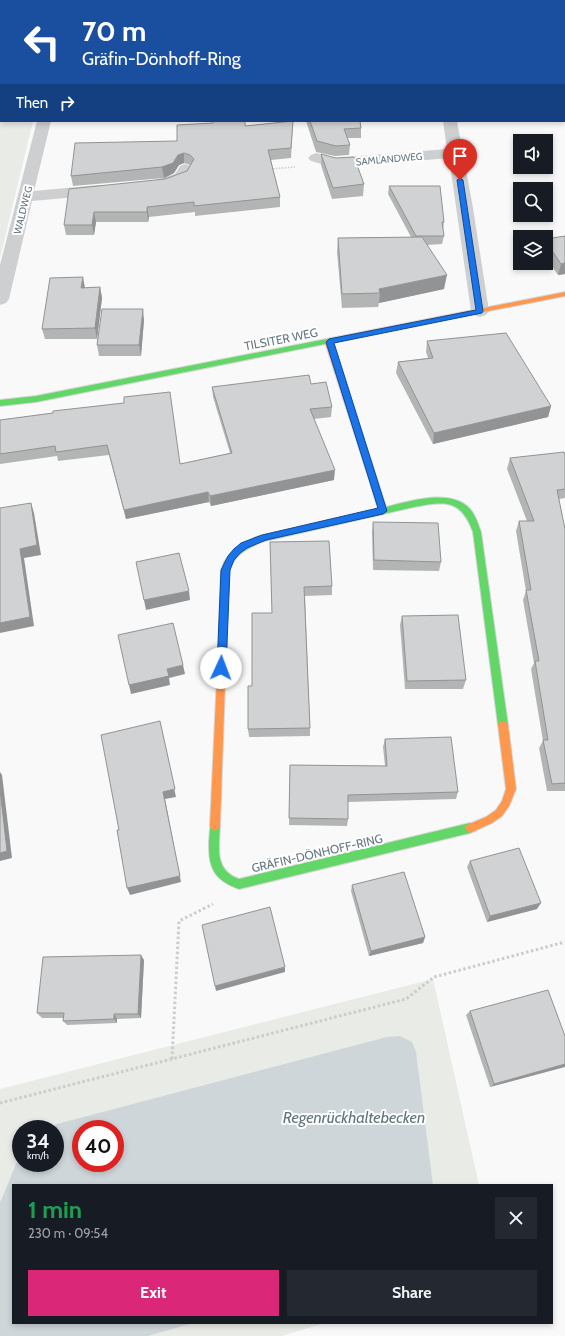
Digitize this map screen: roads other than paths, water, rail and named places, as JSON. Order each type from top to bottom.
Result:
[{"type":"street","name":"WALDWEG","points":[[0,300],[44,122]]},
{"type":"street","points":[[450,122],[465,208],[480,311]]},
{"type":"street","name":"SAMLANDWEG","points":[[316,158],[335,163],[455,153]]},
{"type":"street","points":[[143,185],[166,183],[182,177],[185,169]]},
{"type":"street","points":[[26,197],[112,188]]},
{"type":"street","name":"TILSITER WEG","points":[[0,403],[36,399],[565,294]]},
{"type":"street","points":[[329,342],[383,511]]},
{"type":"street","name":"GRÄFIN-DÖNHOFF-RING","points":[[445,500],[465,508],[474,522],[477,532],[511,789],[506,804],[495,818],[475,827],[239,884],[224,879],[217,871],[214,858],[226,567],[237,551],[259,539],[383,511],[445,500]]},
{"type":"water","name":"Regenrückhaltebecken","points":[[400,1036],[412,1042],[416,1052],[433,1184],[12,1184],[12,1324],[190,1324],[148,1336],[0,1336],[0,1203],[13,1172],[64,1172],[64,1122],[72,1120],[72,1172],[124,1172],[124,1120],[72,1120],[387,1037]]}]
